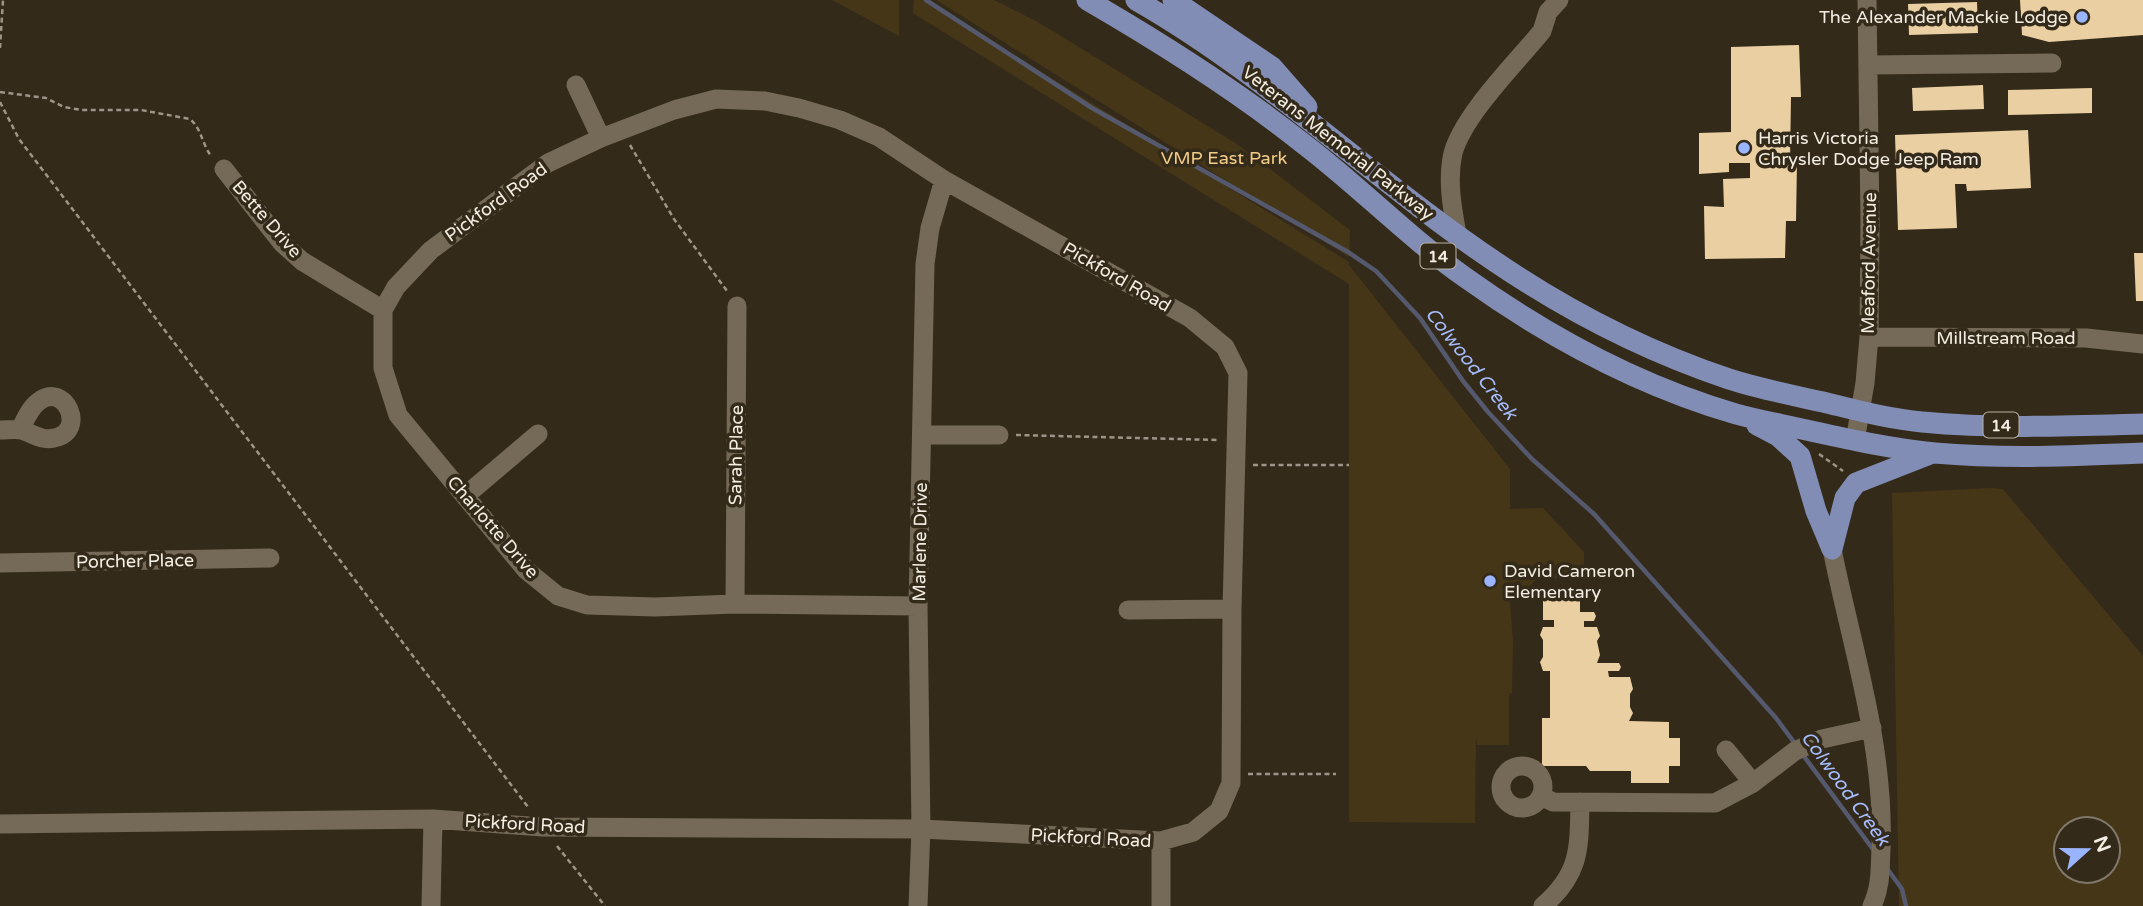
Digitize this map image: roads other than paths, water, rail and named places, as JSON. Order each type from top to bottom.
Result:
[{"type":"main road","name":"Veterans Memorial Parkway","points":[[1087,0],[1231,88],[1307,146],[1464,277],[1523,316],[1590,354],[1670,391],[1736,414],[1854,441],[1933,453],[2006,457],[2143,453]]},
{"type":"main road","name":"Veterans Memorial Parkway","points":[[1136,0],[1215,49],[1497,263],[1580,314],[1672,358],[1730,379],[1860,412],[1922,422],[2043,427],[2143,424]]},
{"type":"main road","points":[[1172,0],[1272,67],[1339,142]]},
{"type":"main road","points":[[1736,414],[1779,436],[1800,456],[1816,511],[1832,549]]},
{"type":"main road","points":[[1832,549],[1844,498],[1856,483],[1886,469],[1933,453]]},
{"type":"street","points":[[1457,234],[1450,175],[1454,152],[1465,127],[1542,31],[1548,12],[1559,0]]},
{"type":"street","name":"Meaford Avenue","points":[[1854,441],[1868,337],[1867,0]]},
{"type":"street","points":[[1202,69],[1215,49]]},
{"type":"street","points":[[1868,65],[2052,63]]},
{"type":"street","points":[[576,85],[601,138]]},
{"type":"street","name":"Pickford Road","points":[[0,824],[433,819],[543,827],[920,829],[1161,841],[1193,832],[1219,811],[1231,783],[1238,373],[1225,347],[1190,318],[944,180],[879,137],[840,120],[765,101],[716,99],[674,110],[621,130],[548,163],[431,250],[396,287],[383,310]]},
{"type":"street","name":"Bette Drive","points":[[224,169],[282,243],[302,261],[383,310]]},
{"type":"street","name":"Marlene Drive","points":[[918,906],[918,606],[925,264],[930,228],[944,180]]},
{"type":"street","name":"Sarah Place","points":[[735,604],[737,306]]},
{"type":"street","name":"Charlotte Drive","points":[[383,310],[383,368],[398,415],[526,570],[558,596],[587,605],[655,607],[735,604],[918,606]]},
{"type":"street","name":"Millstream Road","points":[[1868,337],[2072,338],[2143,344]]},
{"type":"street","points":[[0,430],[20,430]]},
{"type":"street","points":[[465,496],[538,434]]},
{"type":"street","points":[[923,435],[999,435]]},
{"type":"street","points":[[1832,549],[1845,617],[1872,728],[1879,776],[1880,884],[1872,906]]},
{"type":"street","name":"Porcher Place","points":[[0,564],[270,558]]},
{"type":"street","points":[[1128,610],[1232,609]]},
{"type":"street","points":[[1541,796],[1553,802],[1715,803],[1753,783],[1795,751],[1822,739],[1872,728]]},
{"type":"street","points":[[1726,750],[1753,783]]},
{"type":"street","points":[[1543,906],[1557,894],[1576,864],[1580,843],[1580,802]]},
{"type":"street","points":[[431,906],[433,819]]},
{"type":"street","points":[[1161,841],[1161,906]]},
{"type":"waterway","name":"Colwood Creek","points":[[926,0],[1092,108],[1348,252],[1376,271],[1420,318],[1488,412],[1532,459],[1594,514],[1776,718],[1796,745]]},
{"type":"waterway","name":"Colwood Creek","points":[[1803,755],[1875,852]]},
{"type":"waterway","name":"Colwood Creek","points":[[1886,867],[1902,889],[1906,906]]},
{"type":"place","name":"The Alexander Mackie Lodge","points":[[2082,17]]},
{"type":"place","name":"Harris Victoria Chrysler Dodge Jeep Ram","points":[[1744,148]]},
{"type":"place","name":"David Cameron Elementary","points":[[1490,581]]},
{"type":"park label","name":"VMP East Park","points":[[1224,158]]}]
